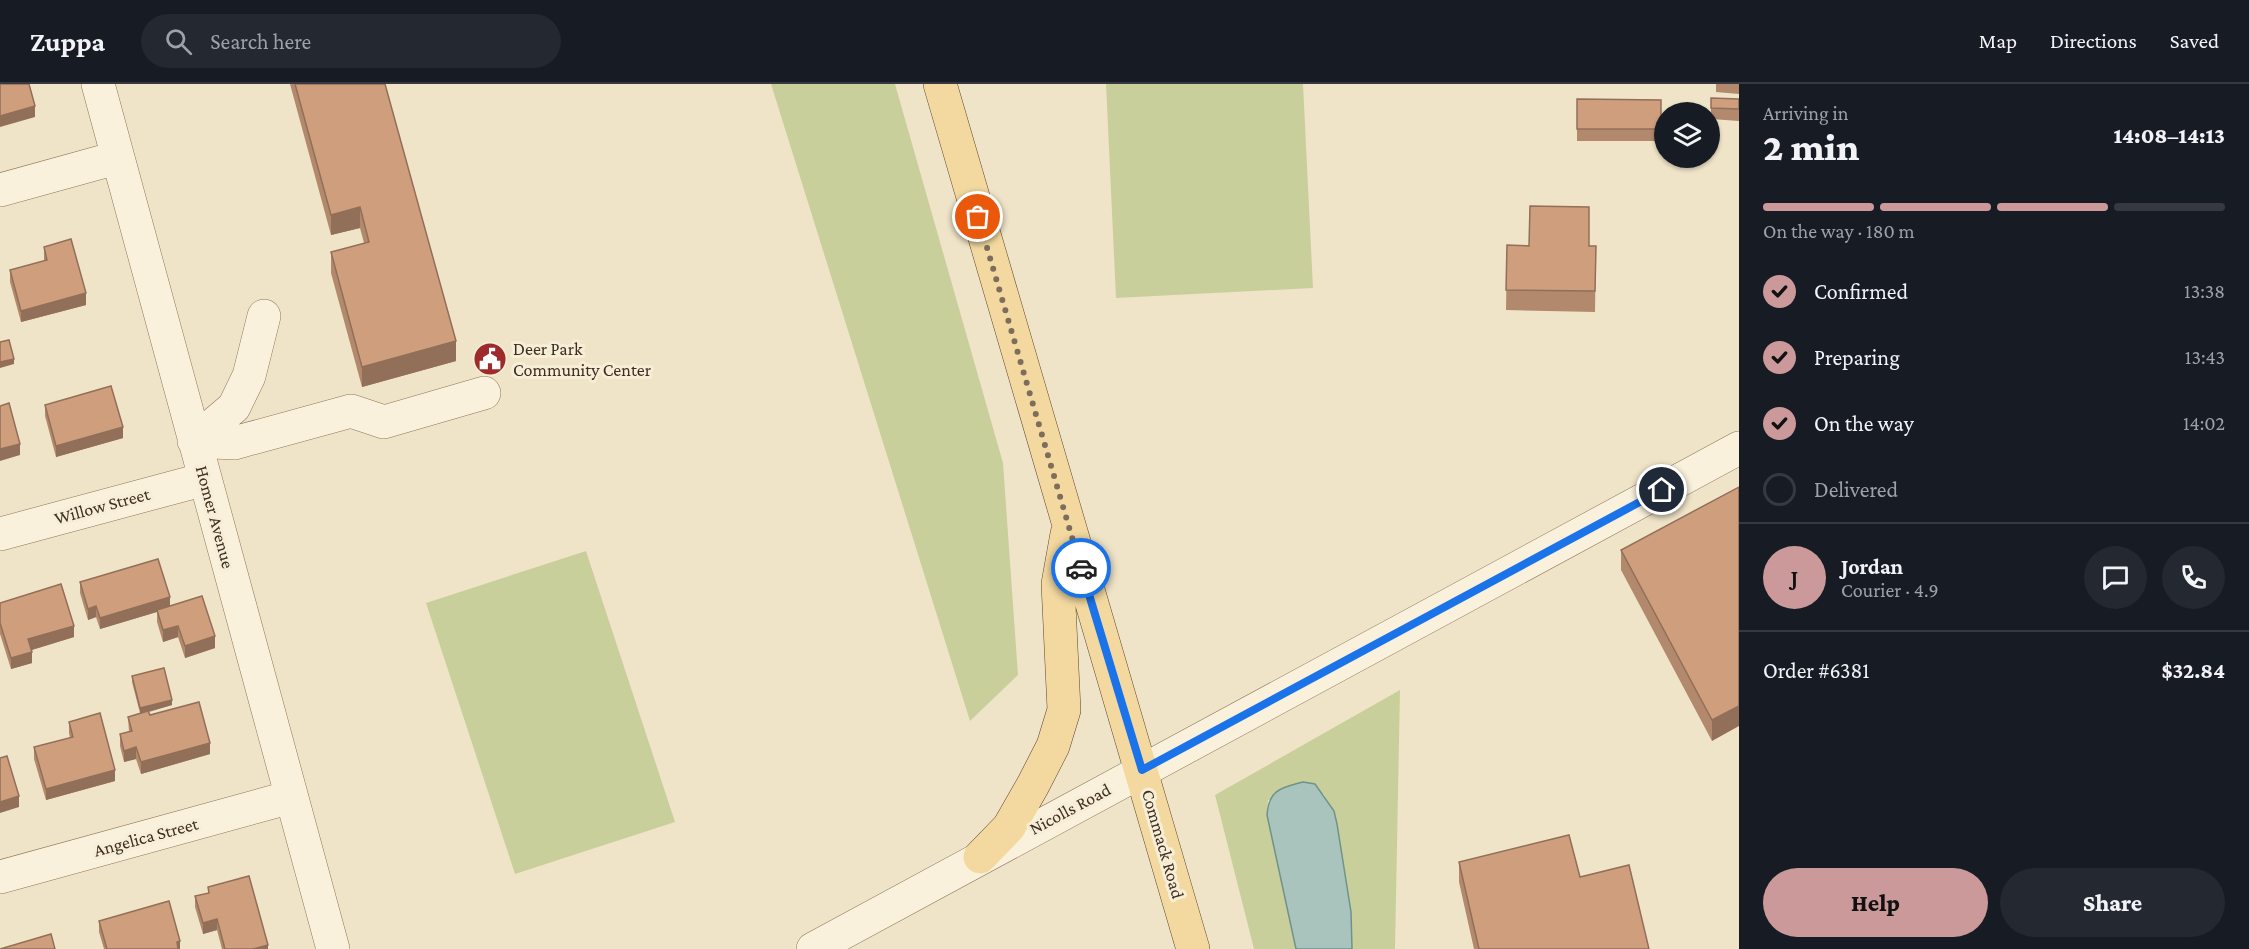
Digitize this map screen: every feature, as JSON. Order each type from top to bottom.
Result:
[{"type":"main road","name":"Commack Road","points":[[940,84],[1193,949]]},
{"type":"main road","points":[[980,857],[1009,827],[1053,746],[1064,710],[1058,584],[1068,526]]},
{"type":"street","name":"Homer Avenue","points":[[98,84],[116,158],[333,949]]},
{"type":"street","points":[[0,190],[116,158]]},
{"type":"street","points":[[194,441],[234,407],[249,376],[264,316]]},
{"type":"street","points":[[194,441],[234,443],[351,411],[384,422],[484,393]]},
{"type":"street","name":"Nicolls Road","points":[[813,949],[1739,448]]},
{"type":"street","name":"Willow Street","points":[[0,534],[205,479]]},
{"type":"street","name":"Angelica Street","points":[[0,877],[291,797]]},
{"type":"green space","points":[[771,84],[895,84],[1003,463],[1018,675],[970,721]]},
{"type":"green space","points":[[1106,84],[1303,84],[1313,288],[1116,298]]},
{"type":"green space","points":[[586,551],[675,822],[515,874],[426,603]]},
{"type":"green space","points":[[1400,690],[1395,949],[1352,949],[1351,912],[1337,824],[1324,794],[1268,800],[1267,815],[1296,949],[1254,949],[1215,795]]},
{"type":"water","points":[[1303,782],[1315,784],[1334,811],[1351,912],[1352,949],[1296,949],[1267,815],[1273,795],[1282,788]]},
{"type":"building","points":[[0,84],[29,84],[35,106],[0,116]]},
{"type":"building","points":[[295,84],[385,84],[456,341],[362,367],[331,252],[369,242],[360,207],[331,215]]},
{"type":"building","points":[[1711,98],[1739,99],[1739,109],[1720,108],[1720,102],[1711,102]]},
{"type":"building","points":[[1577,99],[1661,100],[1661,102],[1654,102],[1654,129],[1577,129]]},
{"type":"building","points":[[1530,206],[1589,207],[1589,246],[1596,246],[1595,291],[1506,290],[1507,245],[1529,246]]},
{"type":"building","points":[[71,239],[86,293],[21,311],[10,270],[47,260],[44,247]]},
{"type":"building","points":[[9,340],[14,359],[0,362],[0,342]]},
{"type":"building","points":[[111,386],[123,427],[56,446],[45,405]]},
{"type":"building","points":[[9,403],[20,444],[0,449],[0,406]]},
{"type":"building","points":[[1739,487],[1739,706],[1712,720],[1621,550]]},
{"type":"building","points":[[158,559],[170,597],[100,618],[96,606],[88,609],[80,582]]},
{"type":"building","points":[[61,584],[74,626],[28,639],[32,652],[11,658],[0,623],[0,603]]},
{"type":"building","points":[[202,596],[215,636],[185,646],[178,626],[163,630],[157,610]]},
{"type":"building","points":[[164,668],[172,700],[140,708],[132,676]]},
{"type":"building","points":[[199,702],[210,743],[141,762],[136,747],[124,751],[120,734],[132,731],[128,717],[148,711],[150,715]]},
{"type":"building","points":[[100,713],[115,770],[46,789],[34,747],[73,737],[69,722]]},
{"type":"building","points":[[7,756],[19,796],[0,802],[0,758]]},
{"type":"building","points":[[1569,835],[1580,877],[1629,865],[1649,949],[1479,949],[1459,862]]},
{"type":"building","points":[[249,876],[268,945],[253,949],[225,949],[217,919],[203,923],[195,896],[209,893],[208,887]]},
{"type":"building","points":[[169,901],[180,941],[177,942],[178,949],[107,949],[99,921]]},
{"type":"building","points":[[51,934],[55,949],[0,949]]},
{"type":"way so far","points":[[978,217],[1081,568]]},
{"type":"place","name":"Deer Park Community Center","points":[[490,359]]},
{"type":"route","points":[[1081,568],[1142,770],[1662,490]]}]
